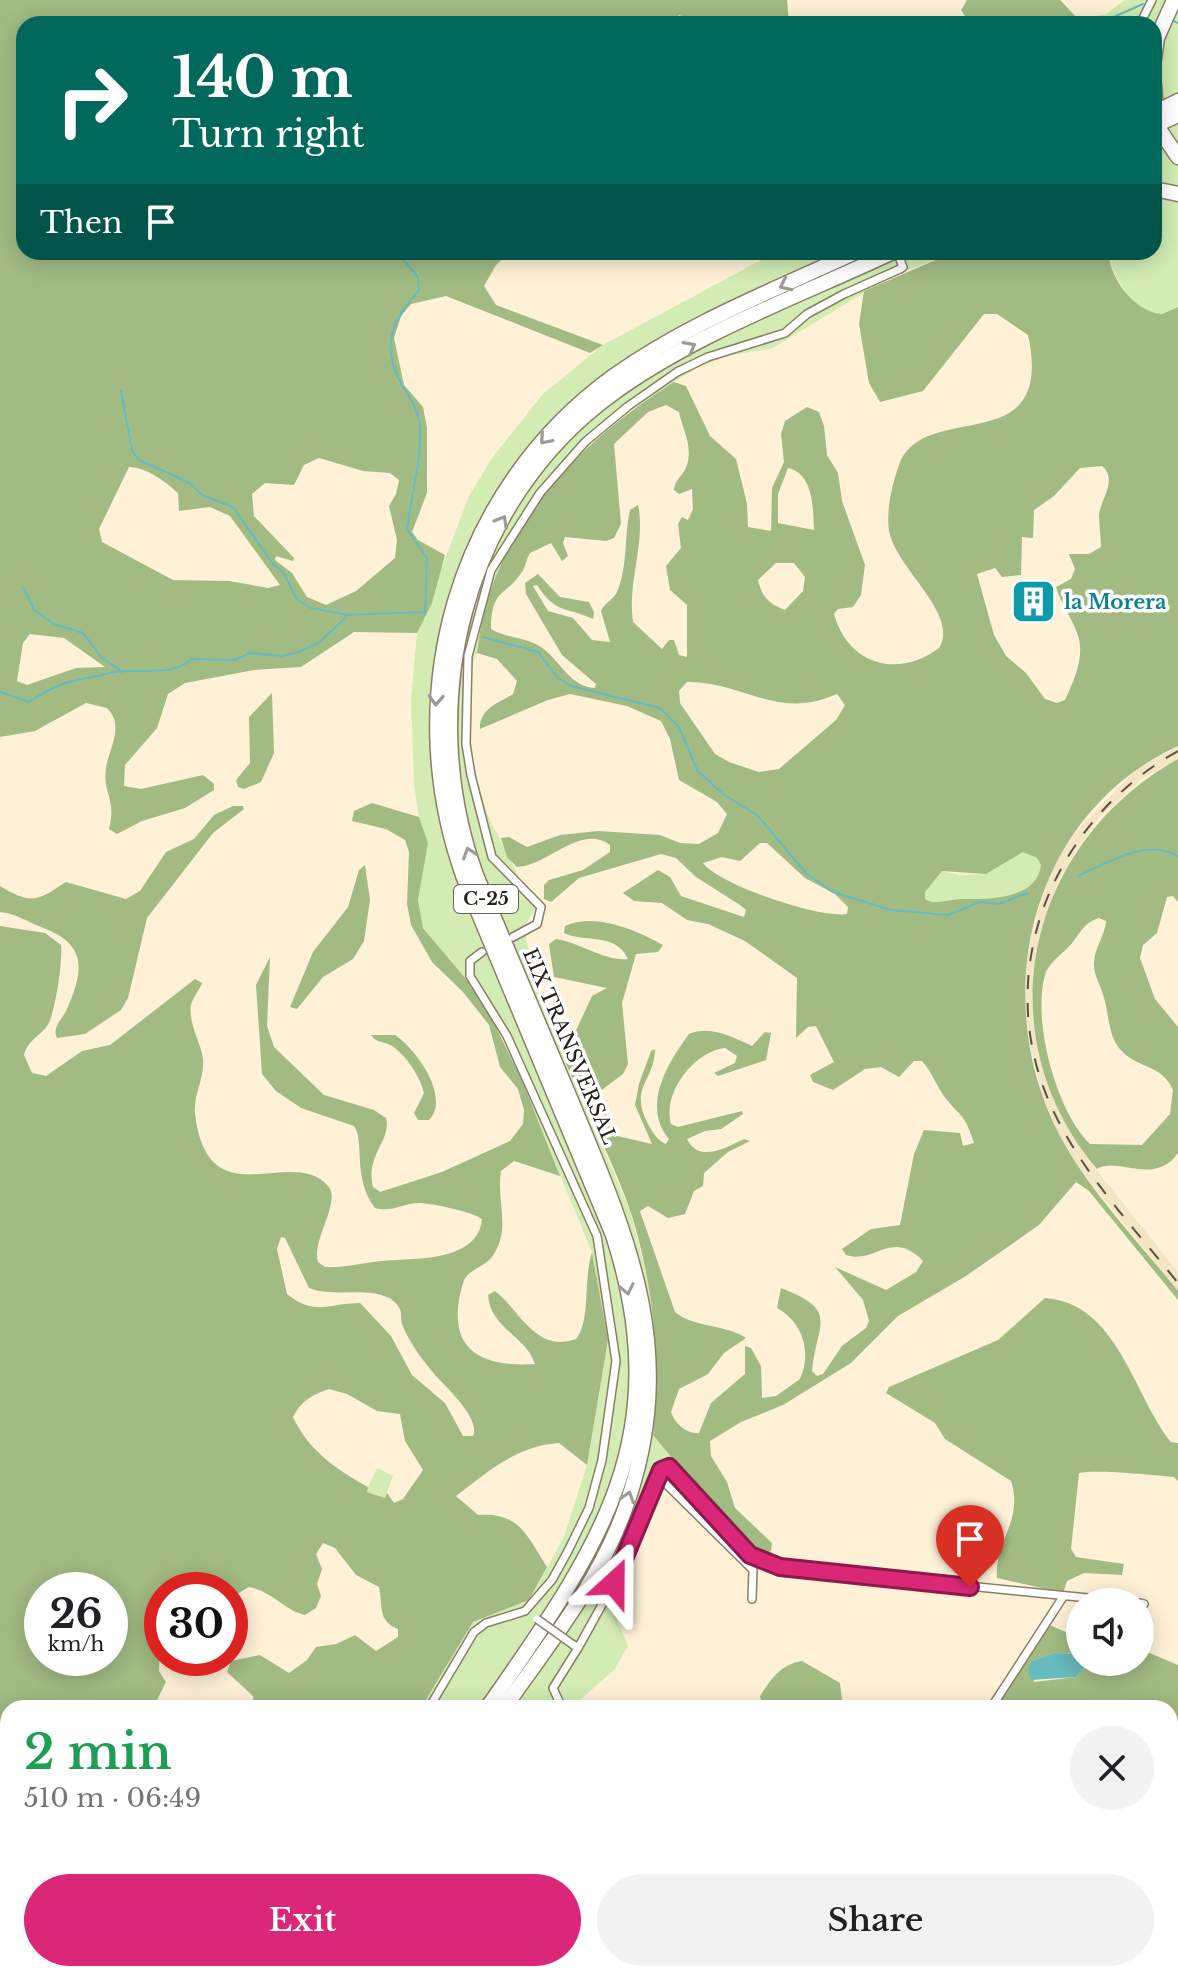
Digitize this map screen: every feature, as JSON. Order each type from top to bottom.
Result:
[{"type":"highway","points":[[1162,27],[1174,0]]},
{"type":"highway","points":[[1162,128],[1178,115]]},
{"type":"highway","points":[[1162,130],[1178,146]]},
{"type":"highway","points":[[1162,131],[1178,157]]},
{"type":"highway","name":"EIX TRANSVERSAL","points":[[492,1700],[572,1584],[606,1519],[630,1441],[636,1351],[628,1289],[613,1235],[464,878],[450,835],[440,789],[435,732],[439,665],[448,620],[463,572],[496,506],[530,455],[576,407],[625,368],[692,328],[839,260]]},
{"type":"highway","name":"EIX TRANSVERSAL","points":[[510,1700],[579,1600],[618,1527],[641,1448],[649,1361],[642,1296],[624,1228],[476,875],[461,825],[451,768],[449,710],[463,614],[483,558],[517,496],[561,440],[609,396],[699,342],[886,260]]},
{"type":"street","points":[[513,937],[537,924],[541,907],[492,857],[471,775],[466,704],[468,656],[491,570],[564,465],[627,407],[677,372],[708,357],[785,333],[807,314],[832,300],[900,269],[898,260]]},
{"type":"street","points":[[434,1700],[474,1632],[486,1623],[525,1611],[552,1580],[589,1508],[606,1434],[616,1361],[597,1236],[507,1036],[470,976],[470,961],[482,952]]},
{"type":"street","points":[[558,1700],[553,1688],[616,1579],[661,1470],[671,1468],[750,1555],[780,1567],[1066,1597]]},
{"type":"street","points":[[657,1480],[662,1480],[753,1570],[752,1599]]},
{"type":"street","points":[[996,1700],[1026,1648],[1061,1604],[1063,1597]]},
{"type":"street","points":[[525,1611],[575,1646]]},
{"type":"shaded area","points":[[1178,746],[1178,759],[1143,778],[1100,817],[1076,851],[1057,884],[1038,946],[1033,986],[1040,1055],[1052,1095],[1090,1162],[1178,1272],[1178,1291],[1082,1171],[1060,1136],[1043,1098],[1024,1021],[1025,963],[1046,881],[1078,829],[1136,770]]},
{"type":"green space","points":[[0,0],[787,0],[788,16],[16,16],[16,260],[501,260],[484,286],[496,305],[603,345],[590,353],[446,296],[411,304],[401,316],[394,338],[404,385],[423,407],[427,428],[427,493],[412,532],[418,540],[445,555],[432,603],[417,633],[354,632],[301,667],[254,670],[185,683],[168,694],[157,728],[125,765],[124,786],[141,789],[203,775],[214,784],[214,790],[185,808],[142,821],[117,834],[109,829],[111,803],[105,777],[115,722],[107,708],[86,703],[35,731],[0,737]],"holes":[[[319,458],[363,471],[390,473],[399,480],[389,506],[397,540],[395,558],[356,591],[326,605],[307,597],[292,573],[275,560],[276,556],[293,561],[294,558],[254,516],[252,494],[265,483],[294,485],[304,465]],[[129,467],[149,472],[178,493],[179,511],[210,507],[230,516],[280,585],[268,588],[229,581],[173,580],[102,542],[99,529]],[[30,634],[64,638],[105,667],[76,668],[27,685],[17,681],[23,643]]]},
{"type":"green space","points":[[967,0],[1060,0],[1075,16],[965,16],[961,10]]},
{"type":"green space","points":[[1125,0],[1178,0],[1178,307],[1160,314],[1142,308],[1133,300],[1119,281],[1110,260],[1162,260],[1162,16],[1096,16],[1106,14]]},
{"type":"green space","points":[[761,260],[933,260],[892,276],[771,349],[729,355],[698,367],[626,412],[594,439],[480,621],[468,698],[474,776],[488,816],[535,909],[524,927],[535,986],[631,1214],[648,1281],[656,1330],[657,1394],[653,1435],[670,1456],[612,1608],[628,1646],[614,1670],[580,1700],[426,1700],[473,1622],[529,1600],[564,1537],[587,1465],[608,1340],[592,1252],[500,1031],[482,998],[423,928],[418,900],[428,843],[419,817],[414,784],[411,699],[417,633],[469,496],[492,458],[543,394],[603,345]]},
{"type":"green space","points":[[936,260],[1110,260],[1118,282],[1134,301],[1162,314],[1178,307],[1178,746],[1127,777],[1087,816],[1056,863],[1036,915],[1026,970],[1027,1026],[1038,1082],[1060,1136],[1100,1196],[1178,1291],[1178,1300],[1089,1191],[1076,1182],[1039,1225],[966,1276],[898,1316],[851,1363],[783,1405],[741,1422],[710,1441],[711,1456],[727,1482],[735,1508],[772,1543],[771,1551],[764,1555],[733,1532],[653,1435],[656,1352],[640,1243],[617,1177],[566,1063],[571,1057],[572,1039],[592,996],[607,988],[554,977],[549,944],[556,939],[611,958],[628,959],[616,945],[564,933],[565,926],[589,921],[628,929],[663,945],[658,952],[636,954],[622,1003],[628,1064],[623,1074],[599,1092],[613,1135],[652,1144],[635,1105],[651,1051],[655,1049],[654,1061],[641,1093],[641,1102],[649,1126],[666,1144],[669,1139],[661,1127],[657,1100],[665,1072],[689,1034],[713,1031],[752,1046],[765,1032],[771,1033],[766,1060],[718,1076],[714,1073],[735,1063],[737,1056],[725,1048],[714,1051],[683,1075],[671,1099],[671,1124],[678,1127],[742,1111],[743,1114],[721,1129],[705,1131],[687,1139],[699,1151],[714,1151],[744,1139],[750,1141],[728,1152],[704,1173],[703,1186],[694,1191],[685,1214],[668,1218],[648,1206],[640,1211],[675,1312],[691,1321],[729,1330],[746,1338],[724,1353],[708,1374],[679,1389],[671,1412],[686,1430],[699,1433],[711,1403],[745,1374],[745,1346],[751,1348],[761,1366],[762,1398],[776,1396],[800,1379],[805,1359],[803,1339],[793,1321],[777,1308],[781,1288],[800,1296],[818,1312],[820,1330],[812,1371],[817,1376],[823,1374],[842,1346],[866,1328],[869,1321],[863,1300],[835,1267],[886,1290],[916,1272],[923,1261],[902,1248],[892,1247],[856,1257],[846,1255],[842,1249],[871,1229],[900,1225],[914,1154],[924,1130],[960,1133],[963,1146],[974,1143],[966,1122],[922,1061],[914,1061],[899,1077],[881,1067],[865,1069],[833,1090],[813,1082],[810,1075],[834,1062],[816,1026],[808,1027],[796,1038],[797,978],[745,941],[708,924],[687,920],[662,903],[634,901],[623,893],[658,870],[670,877],[681,896],[744,917],[746,910],[696,877],[676,858],[661,854],[579,878],[551,902],[544,899],[544,885],[549,880],[583,870],[610,852],[610,845],[587,839],[517,867],[507,857],[501,838],[509,837],[527,847],[560,835],[598,831],[660,835],[680,843],[699,844],[718,833],[727,814],[717,802],[679,780],[670,739],[661,721],[627,706],[570,694],[480,729],[486,712],[513,694],[517,681],[497,659],[477,653],[485,609],[499,569],[519,531],[543,496],[572,463],[604,434],[674,382],[686,386],[710,436],[736,459],[747,504],[748,527],[771,531],[772,488],[784,462],[781,434],[785,421],[807,407],[819,412],[827,455],[838,473],[842,501],[865,565],[861,595],[853,607],[838,609],[834,614],[841,631],[851,645],[876,662],[907,663],[939,648],[943,635],[941,621],[894,546],[889,531],[889,506],[894,481],[899,465],[913,445],[934,434],[1006,414],[1023,400],[1032,375],[1028,335],[997,314],[984,314],[923,391],[880,402],[869,383],[859,324],[864,291]],"holes":[[[666,405],[679,412],[687,440],[688,461],[674,490],[679,494],[692,489],[693,509],[688,520],[682,517],[678,524],[681,548],[666,566],[670,590],[687,605],[687,657],[679,655],[674,640],[669,640],[662,649],[633,622],[632,593],[640,534],[638,505],[630,510],[620,582],[615,595],[601,611],[610,642],[592,640],[573,618],[548,611],[533,586],[537,585],[555,605],[593,619],[594,612],[589,602],[560,597],[538,574],[525,583],[526,594],[562,655],[596,684],[595,688],[587,687],[573,679],[538,645],[491,629],[493,607],[522,572],[530,553],[551,543],[562,561],[568,556],[563,543],[565,537],[606,541],[614,538],[621,524],[614,444],[648,412]],[[1102,466],[1107,471],[1109,483],[1099,515],[1101,547],[1089,554],[1069,554],[1075,569],[1071,579],[1056,587],[1077,633],[1080,650],[1078,667],[1065,700],[1057,703],[1045,699],[1026,673],[1006,656],[994,635],[977,574],[995,568],[1002,577],[1021,575],[1022,537],[1033,538],[1034,510],[1054,496],[1080,468]],[[788,468],[803,477],[807,485],[814,530],[778,523],[778,494]],[[776,563],[794,563],[805,577],[803,591],[785,610],[767,599],[758,580]],[[687,682],[707,683],[778,702],[816,701],[837,694],[845,705],[836,720],[779,769],[759,772],[715,754],[680,703],[679,691]],[[760,843],[767,843],[805,878],[835,894],[848,907],[847,914],[816,911],[771,899],[729,881],[703,863],[722,857],[740,861]],[[1023,852],[1037,858],[1041,865],[1038,877],[1031,885],[1010,895],[938,902],[925,899],[925,892],[942,871],[986,874]]]},
{"type":"green space","points":[[272,693],[274,753],[261,782],[244,789],[238,787],[236,780],[250,763],[249,717]]},
{"type":"green space","points":[[1178,759],[1178,902],[1173,896],[1167,897],[1157,933],[1143,945],[1140,958],[1155,999],[1178,1027],[1178,1153],[1168,1163],[1147,1170],[1115,1166],[1097,1169],[1062,1116],[1040,1060],[1033,1002],[1038,945],[1056,890],[1086,840],[1126,795]],"holes":[[[1099,918],[1106,921],[1094,967],[1111,1031],[1123,1052],[1160,1074],[1173,1090],[1170,1114],[1142,1145],[1090,1144],[1078,1129],[1057,1088],[1045,1040],[1042,994],[1047,971],[1087,924]]]},
{"type":"green space","points":[[372,803],[419,817],[428,843],[418,900],[423,928],[482,998],[523,1083],[560,1176],[514,1161],[501,1171],[502,1226],[498,1247],[489,1260],[464,1280],[459,1302],[461,1336],[469,1348],[495,1362],[535,1364],[524,1346],[495,1316],[488,1295],[495,1291],[539,1335],[562,1342],[576,1339],[584,1322],[592,1252],[608,1340],[587,1465],[559,1443],[544,1445],[516,1454],[456,1496],[478,1515],[504,1518],[521,1528],[547,1567],[529,1600],[473,1622],[426,1700],[253,1700],[253,1696],[231,1676],[248,1676],[248,1657],[260,1655],[289,1673],[307,1660],[316,1647],[336,1644],[355,1635],[376,1651],[398,1637],[398,1629],[387,1622],[382,1612],[379,1587],[356,1575],[335,1548],[323,1543],[316,1554],[322,1569],[317,1584],[321,1596],[316,1608],[305,1615],[264,1592],[248,1588],[248,1572],[144,1572],[144,1676],[162,1676],[166,1682],[157,1700],[0,1700],[0,926],[45,933],[61,945],[58,987],[50,1020],[24,1055],[32,1073],[46,1076],[82,1051],[110,1045],[195,979],[202,983],[192,1002],[191,1012],[203,1066],[195,1114],[203,1146],[216,1164],[233,1173],[294,1172],[312,1175],[328,1186],[331,1201],[317,1253],[318,1262],[325,1267],[442,1255],[469,1244],[478,1233],[482,1219],[425,1203],[375,1208],[361,1173],[359,1140],[354,1126],[301,1108],[276,1091],[262,1074],[256,985],[270,957],[267,1026],[274,1047],[324,1095],[374,1110],[386,1118],[385,1134],[372,1166],[373,1187],[380,1192],[442,1172],[510,1141],[523,1124],[524,1110],[518,1089],[500,1067],[489,1025],[463,992],[432,962],[411,925],[407,904],[409,852],[405,840],[386,829],[352,821],[354,811]],"holes":[[[281,1237],[285,1238],[309,1288],[370,1293],[396,1303],[405,1331],[417,1351],[468,1413],[474,1429],[473,1436],[463,1436],[445,1403],[412,1375],[391,1336],[360,1303],[314,1307],[287,1294],[277,1249]],[[329,1389],[347,1394],[377,1411],[400,1414],[405,1441],[423,1470],[403,1499],[394,1503],[387,1493],[385,1498],[367,1492],[368,1487],[335,1466],[315,1449],[299,1429],[293,1417],[304,1402]]]},
{"type":"green space","points":[[233,806],[243,806],[244,809],[213,833],[147,918],[128,998],[121,1010],[85,1034],[57,1038],[56,1027],[77,983],[78,960],[67,941],[56,934],[0,912],[0,886],[20,896],[35,898],[66,882],[126,899],[140,891],[166,852],[194,839],[214,815]]},
{"type":"green space","points":[[1023,852],[1037,858],[1041,865],[1038,877],[1021,891],[984,899],[938,902],[925,899],[925,892],[942,871],[960,875],[986,874]]},
{"type":"green space","points":[[365,865],[370,900],[364,941],[353,959],[323,977],[297,1009],[290,1007],[313,952],[348,907],[359,870]]},
{"type":"green space","points":[[371,1035],[395,1035],[421,1062],[436,1099],[435,1110],[429,1120],[418,1120],[414,1113],[424,1093],[412,1067],[397,1050]]},
{"type":"green space","points":[[1045,1298],[1070,1304],[1090,1316],[1107,1334],[1122,1355],[1158,1423],[1171,1442],[1178,1443],[1178,1481],[1174,1477],[1140,1474],[1079,1473],[1071,1549],[1076,1557],[1124,1564],[1122,1575],[1084,1573],[1067,1581],[1063,1593],[997,1578],[997,1565],[1014,1508],[1011,1481],[945,1439],[935,1423],[886,1393],[889,1387],[998,1340]]},
{"type":"green space","points":[[377,1468],[393,1476],[385,1498],[366,1491]]},
{"type":"green space","points":[[1047,1624],[1066,1632],[1066,1653],[1054,1653],[1032,1661],[1034,1682],[1077,1676],[1154,1676],[1154,1655],[1178,1665],[1178,1700],[998,1700]]},
{"type":"green space","points":[[802,1661],[840,1683],[842,1700],[761,1700],[760,1696],[773,1678]]},
{"type":"water","points":[[1054,1653],[1066,1653],[1066,1676],[1077,1676],[1031,1680],[1028,1669],[1032,1661]]},
{"type":"waterway","points":[[1116,16],[1143,4]]},
{"type":"waterway","points":[[1171,20],[1178,23]]},
{"type":"waterway","points":[[121,391],[132,451],[139,460],[190,483],[202,495],[233,507],[273,564],[284,573],[297,600],[311,608],[348,615],[425,612],[427,558],[407,529],[419,455],[420,424],[395,370],[390,345],[396,323],[419,290],[418,277],[404,260]]},
{"type":"waterway","points":[[24,588],[34,610],[54,624],[83,633],[102,658],[123,672]]},
{"type":"waterway","points":[[0,692],[29,702],[64,684],[117,672],[161,671],[192,659],[234,660],[250,653],[282,656],[320,642],[347,616]]},
{"type":"waterway","points":[[483,637],[538,652],[557,677],[571,686],[660,708],[679,727],[697,770],[723,794],[757,815],[806,873],[833,892],[891,910],[948,915],[980,902],[999,904],[1027,893]]},
{"type":"waterway","points":[[1078,876],[1114,859],[1141,851],[1167,851],[1178,857]]},
{"type":"railway","points":[[1178,751],[1135,780],[1098,815],[1068,856],[1046,901],[1032,948],[1028,998],[1033,1049],[1048,1099],[1060,1124],[1107,1195],[1178,1283]]},
{"type":"place","name":"la Morera","points":[[1033,602]]},
{"type":"route","points":[[614,1583],[661,1470],[669,1467],[750,1555],[780,1567],[823,1574],[970,1587]]}]
